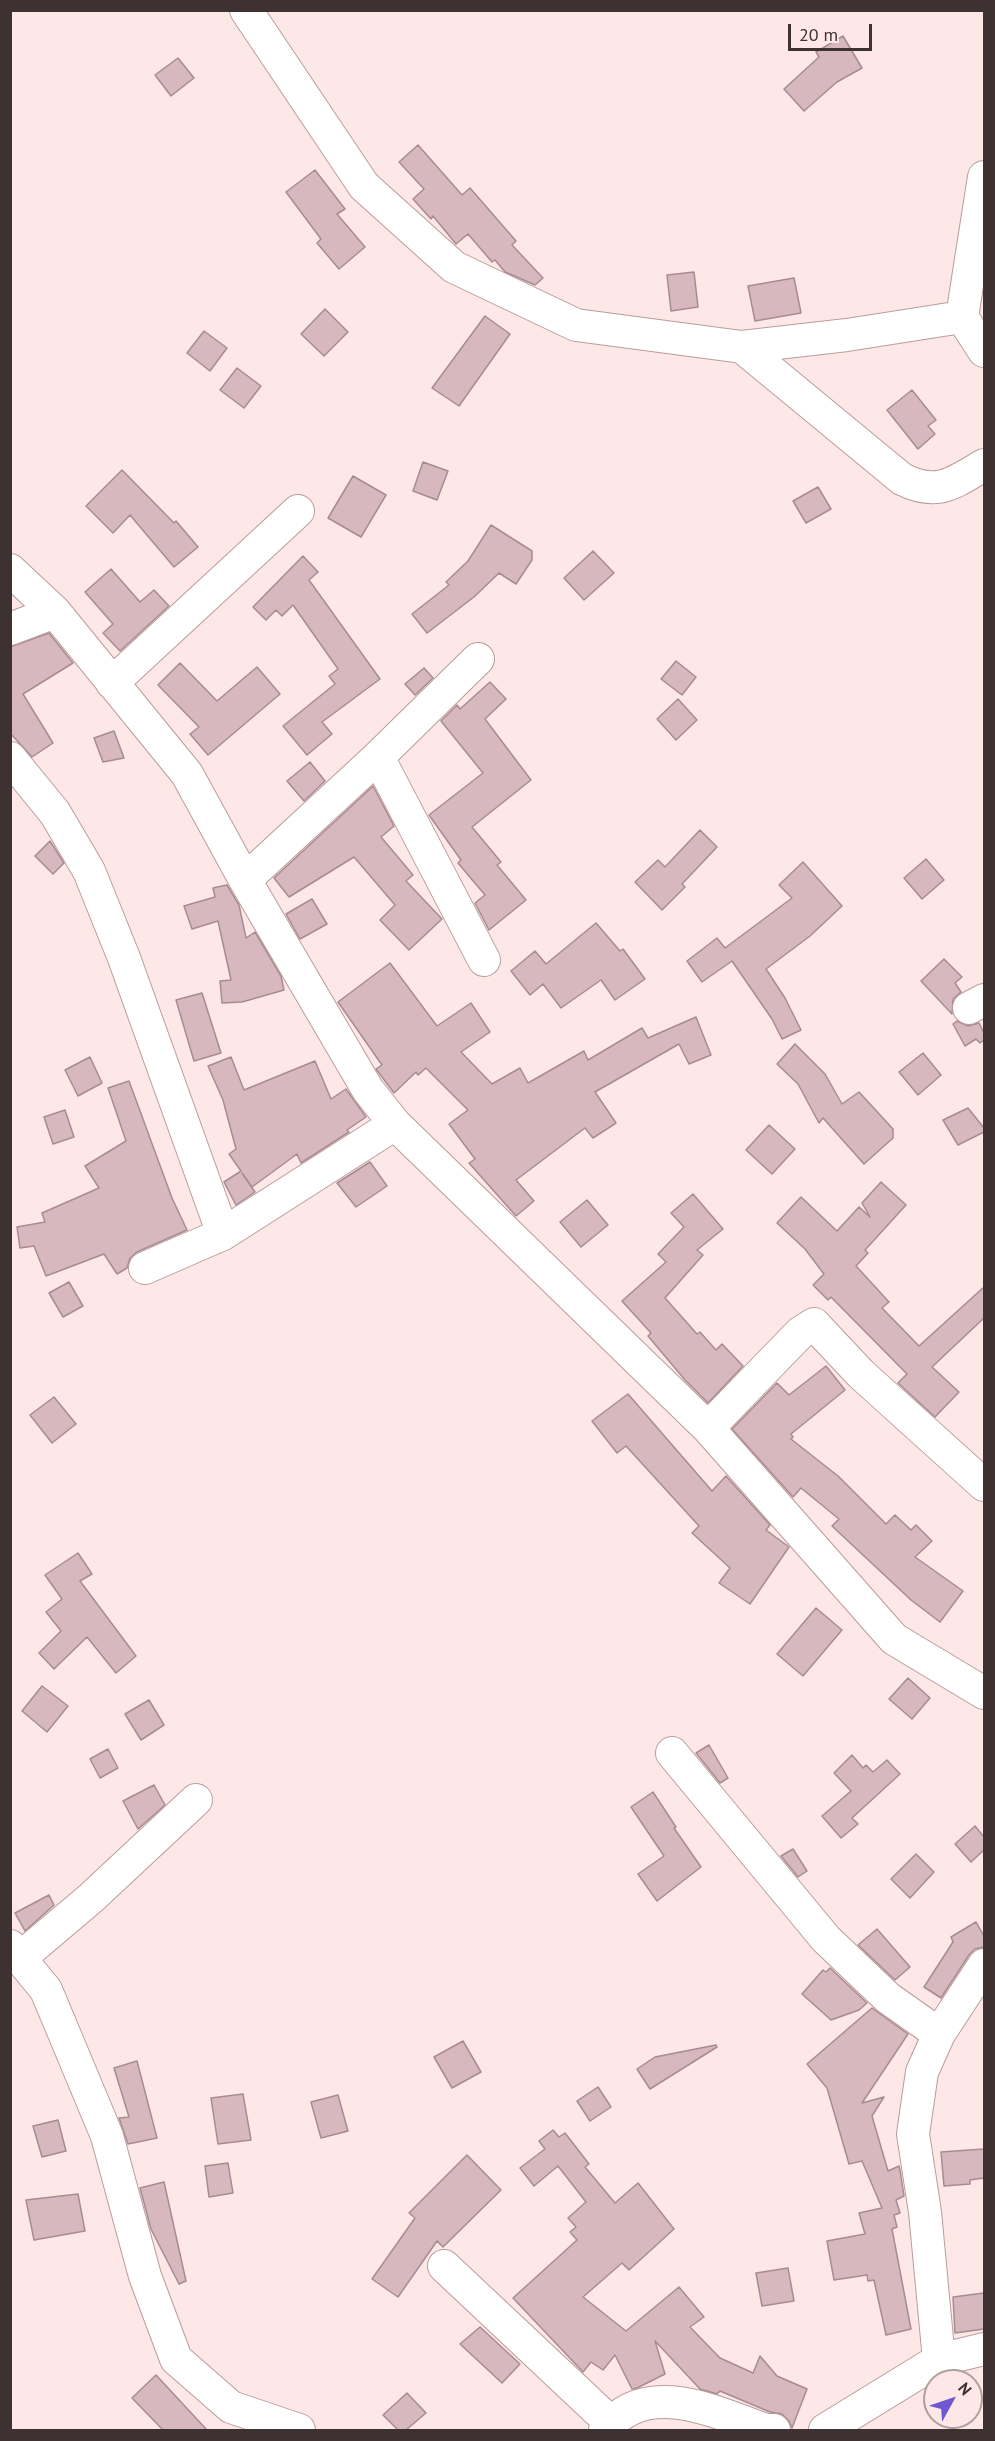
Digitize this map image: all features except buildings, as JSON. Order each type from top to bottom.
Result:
[{"type":"street","points":[[246,10],[364,186],[454,267],[576,325],[742,347],[847,336],[962,317]]},
{"type":"street","points":[[984,177],[962,317],[984,351]]},
{"type":"street","points":[[742,347],[903,479],[920,488],[946,487],[984,465]]},
{"type":"street","points":[[112,682],[298,511]]},
{"type":"street","points":[[10,570],[55,612],[188,774],[245,879],[368,1089],[395,1124],[708,1428],[894,1639],[984,1693]]},
{"type":"street","points":[[10,628],[55,612]]},
{"type":"street","points":[[245,879],[378,757],[478,659]]},
{"type":"street","points":[[378,757],[484,960]]},
{"type":"street","points":[[10,758],[55,813],[88,871],[124,958],[223,1234]]},
{"type":"street","points":[[144,1268],[223,1234],[395,1124]]},
{"type":"street","points":[[708,1428],[800,1334],[814,1324],[861,1374],[984,1485]]},
{"type":"street","points":[[672,1753],[826,1939],[888,1998],[939,2034]]},
{"type":"street","points":[[196,1800],[15,1952],[46,1990],[107,2136],[145,2276],[176,2359],[231,2407],[297,2430]]},
{"type":"street","points":[[939,2360],[925,2212],[913,2134],[922,2072],[939,2034],[984,1965]]},
{"type":"street","points":[[444,2266],[608,2427],[634,2406],[678,2390],[766,2430],[774,2430]]},
{"type":"street","points":[[825,2430],[939,2360],[984,2349]]}]
